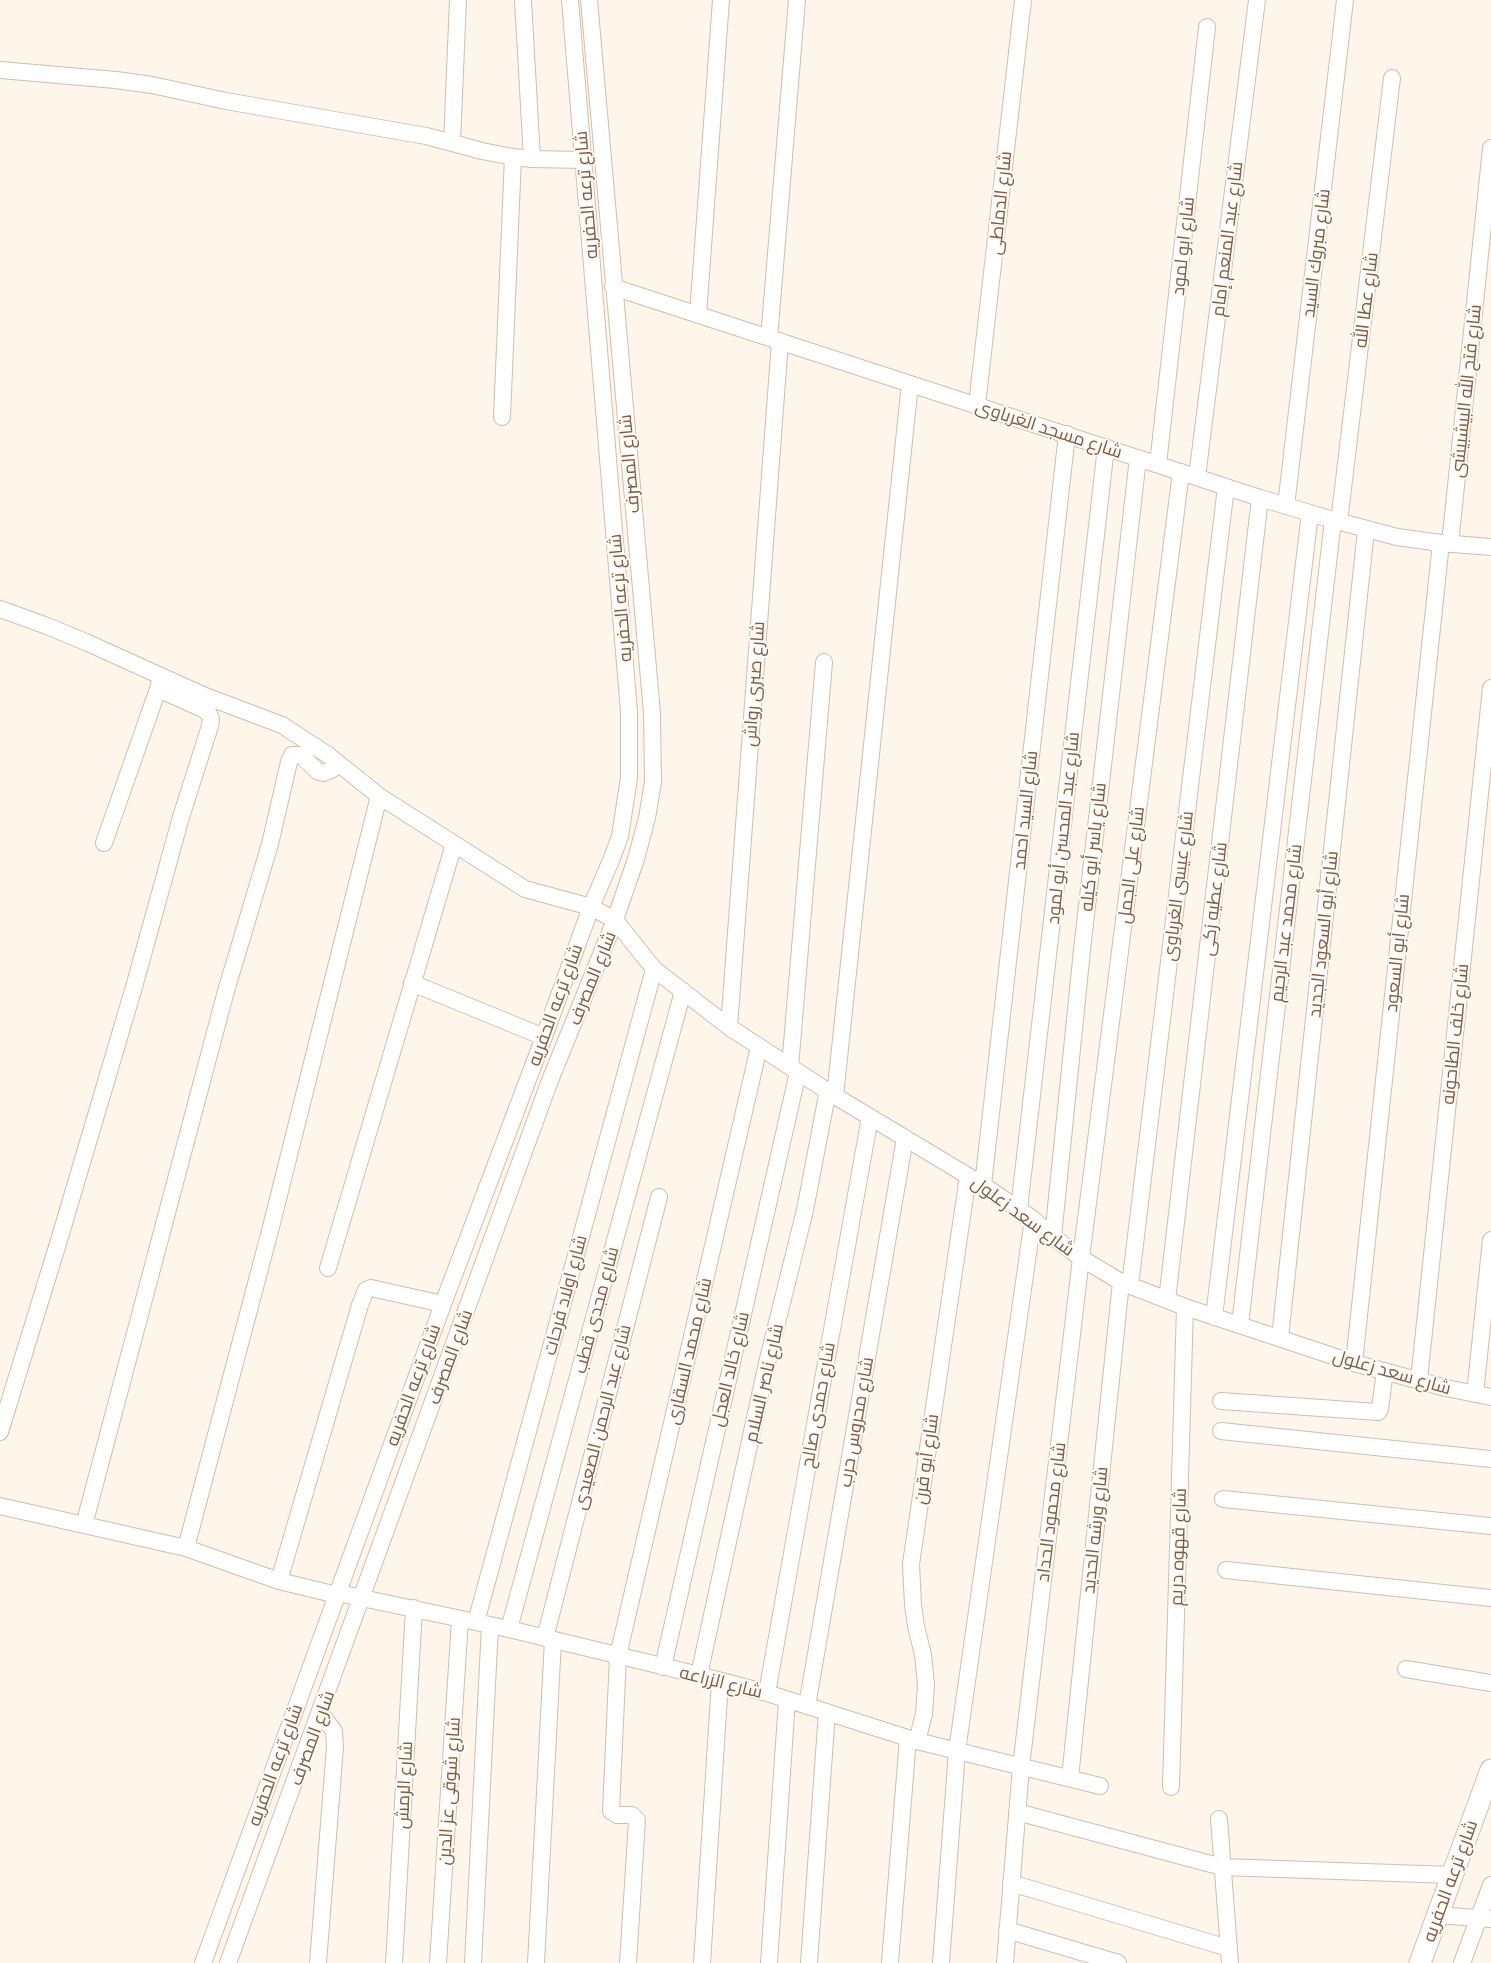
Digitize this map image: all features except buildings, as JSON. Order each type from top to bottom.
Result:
[{"type":"street","points":[[452,142],[458,0]]},
{"type":"street","points":[[523,0],[532,159]]},
{"type":"street","name":"شارع ترعه الحفريه","points":[[203,1963],[443,1304],[591,908],[620,836],[629,778],[630,742],[570,0]]},
{"type":"street","name":"شارع المصرف","points":[[228,1963],[363,1598],[549,1083],[615,920],[636,859],[647,818],[653,782],[654,751],[589,0]]},
{"type":"street","points":[[698,315],[720,0]]},
{"type":"street","name":"شارع صبرى رواش","points":[[728,1026],[797,0]]},
{"type":"street","name":"شارع الدماطى","points":[[978,406],[1023,0]]},
{"type":"street","name":"شارع عبد المنعم إمام","points":[[1197,477],[1257,0]]},
{"type":"street","name":"شارع مبروك السيد","points":[[1286,506],[1346,0]]},
{"type":"street","name":"شارع ابو لمود","points":[[1158,464],[1207,27]]},
{"type":"street","points":[[0,70],[152,85],[226,101],[351,122],[452,142],[482,151],[513,157],[584,160]]},
{"type":"street","name":"شارع عطا الله","points":[[1336,521],[1392,78]]},
{"type":"street","name":"شارع فتح الله البيشبيشى","points":[[1445,543],[1491,148]]},
{"type":"street","points":[[502,417],[513,157]]},
{"type":"street","name":"شارع مسجد الغرباوى","points":[[613,287],[1260,498],[1366,530],[1397,537],[1491,547]]},
{"type":"street","name":"شارع ناصر السلام","points":[[699,1675],[767,1363],[805,1210],[831,1093],[910,384]]},
{"type":"street","name":"شارع السيد احمد","points":[[983,1185],[1067,434]]},
{"type":"street","name":"شارع عبد المحسن أبو لمود","points":[[1020,1209],[1106,447]]},
{"type":"street","name":"شارع ياسر أبو كيله","points":[[1052,1237],[1083,940],[1138,458]]},
{"type":"street","name":"شارع على الجمل","points":[[1081,1258],[1180,472]]},
{"type":"street","name":"شارع عيسى الغرباوى","points":[[1125,1284],[1226,487]]},
{"type":"street","name":"شارع عطيه زكى","points":[[1167,1300],[1260,498]]},
{"type":"street","points":[[1214,1317],[1310,513]]},
{"type":"street","name":"شارع محمد عبد الرحيم","points":[[1240,1325],[1336,521]]},
{"type":"street","name":"شارع أبو السعود الجديد","points":[[1280,1338],[1366,530]]},
{"type":"street","name":"شارع أبو السعود","points":[[1354,1363],[1445,543]]},
{"type":"street","points":[[0,609],[48,626],[159,683],[205,710],[211,719],[181,817],[69,1210],[0,1432]]},
{"type":"street","name":"شارع خالد العجل","points":[[663,1667],[794,1069],[824,662]]},
{"type":"street","points":[[159,683],[205,696],[282,725],[308,740],[379,796],[525,890],[591,908],[615,920]]},
{"type":"street","points":[[104,843],[159,683]]},
{"type":"street","name":"شارع خلف الطاحونه","points":[[1418,1380],[1491,688]]},
{"type":"street","points":[[84,1525],[226,990],[270,844],[289,762],[292,755],[301,755],[317,771],[323,773],[339,764]]},
{"type":"street","points":[[186,1548],[271,1227],[379,796]]},
{"type":"street","points":[[328,1268],[454,844]]},
{"type":"street","name":"شارع سعد زعلول","points":[[615,920],[654,969],[728,1026],[831,1093],[1020,1209],[1052,1237],[1081,1258],[1125,1284],[1185,1307],[1354,1363],[1491,1397]]},
{"type":"street","name":"شارع اولاد فرحات","points":[[475,1622],[654,969]]},
{"type":"street","points":[[412,983],[544,1037]]},
{"type":"street","name":"شارع مجدى قطب","points":[[509,1629],[683,991]]},
{"type":"street","name":"شارع محمد السقارى","points":[[628,1963],[637,1820],[632,1815],[616,1815],[611,1811],[618,1656],[759,1047]]},
{"type":"street","name":"شارع حمدى صالح","points":[[767,1693],[870,1117]]},
{"type":"street","name":"شارع محروس حرب","points":[[807,1706],[905,1138]]},
{"type":"street","name":"شارع أبو قرن","points":[[890,1963],[913,1740],[924,1714],[926,1684],[923,1655],[913,1605],[911,1564],[968,1176]]},
{"type":"street","name":"شارع عبد الرحمن الصعيدى","points":[[536,1963],[549,1639],[659,1197]]},
{"type":"street","points":[[941,1963],[957,1751],[1033,1219]]},
{"type":"street","points":[[1474,1394],[1491,1240]]},
{"type":"street","name":"شارع محمود الحداد","points":[[1005,1963],[1021,1767],[1081,1258]]},
{"type":"street","name":"شارع ورشه الحديد","points":[[1070,1778],[1125,1284]]},
{"type":"street","points":[[279,1581],[366,1290],[371,1288],[443,1304]]},
{"type":"street","name":"شارع قهوه دريم","points":[[1171,1787],[1185,1307]]},
{"type":"street","points":[[1221,1402],[1378,1412],[1385,1371]]},
{"type":"street","points":[[1221,1431],[1491,1459]]},
{"type":"street","points":[[1223,1499],[1491,1526]]},
{"type":"street","name":"شارع الزراعه","points":[[0,1506],[186,1548],[279,1581],[509,1629],[699,1675],[767,1693],[913,1740],[1100,1786]]},
{"type":"street","points":[[1226,1570],[1491,1598]]},
{"type":"street","name":"شارع الرمش","points":[[394,1963],[414,1608]]},
{"type":"street","points":[[473,1963],[475,1622]]},
{"type":"street","name":"شارع شوقى عز الدين","points":[[438,1963],[475,1622]]},
{"type":"street","points":[[1406,1668],[1491,1683]]},
{"type":"street","points":[[702,1963],[720,1681]]},
{"type":"street","points":[[769,1963],[787,1700]]},
{"type":"street","points":[[809,1963],[826,1712]]},
{"type":"street","points":[[318,1963],[335,1747],[334,1731],[320,1714]]},
{"type":"street","name":"شارع ترعه الحفريه","points":[[1420,1963],[1436,1915],[1491,1770]]},
{"type":"street","points":[[1017,1812],[1222,1868],[1452,1876]]},
{"type":"street","points":[[1011,1883],[1229,1955],[1219,1819]]},
{"type":"street","points":[[1462,1963],[1485,1918],[1491,1885]]},
{"type":"street","points":[[1436,1915],[1485,1918]]},
{"type":"street","points":[[1007,1930],[1118,1963]]}]
